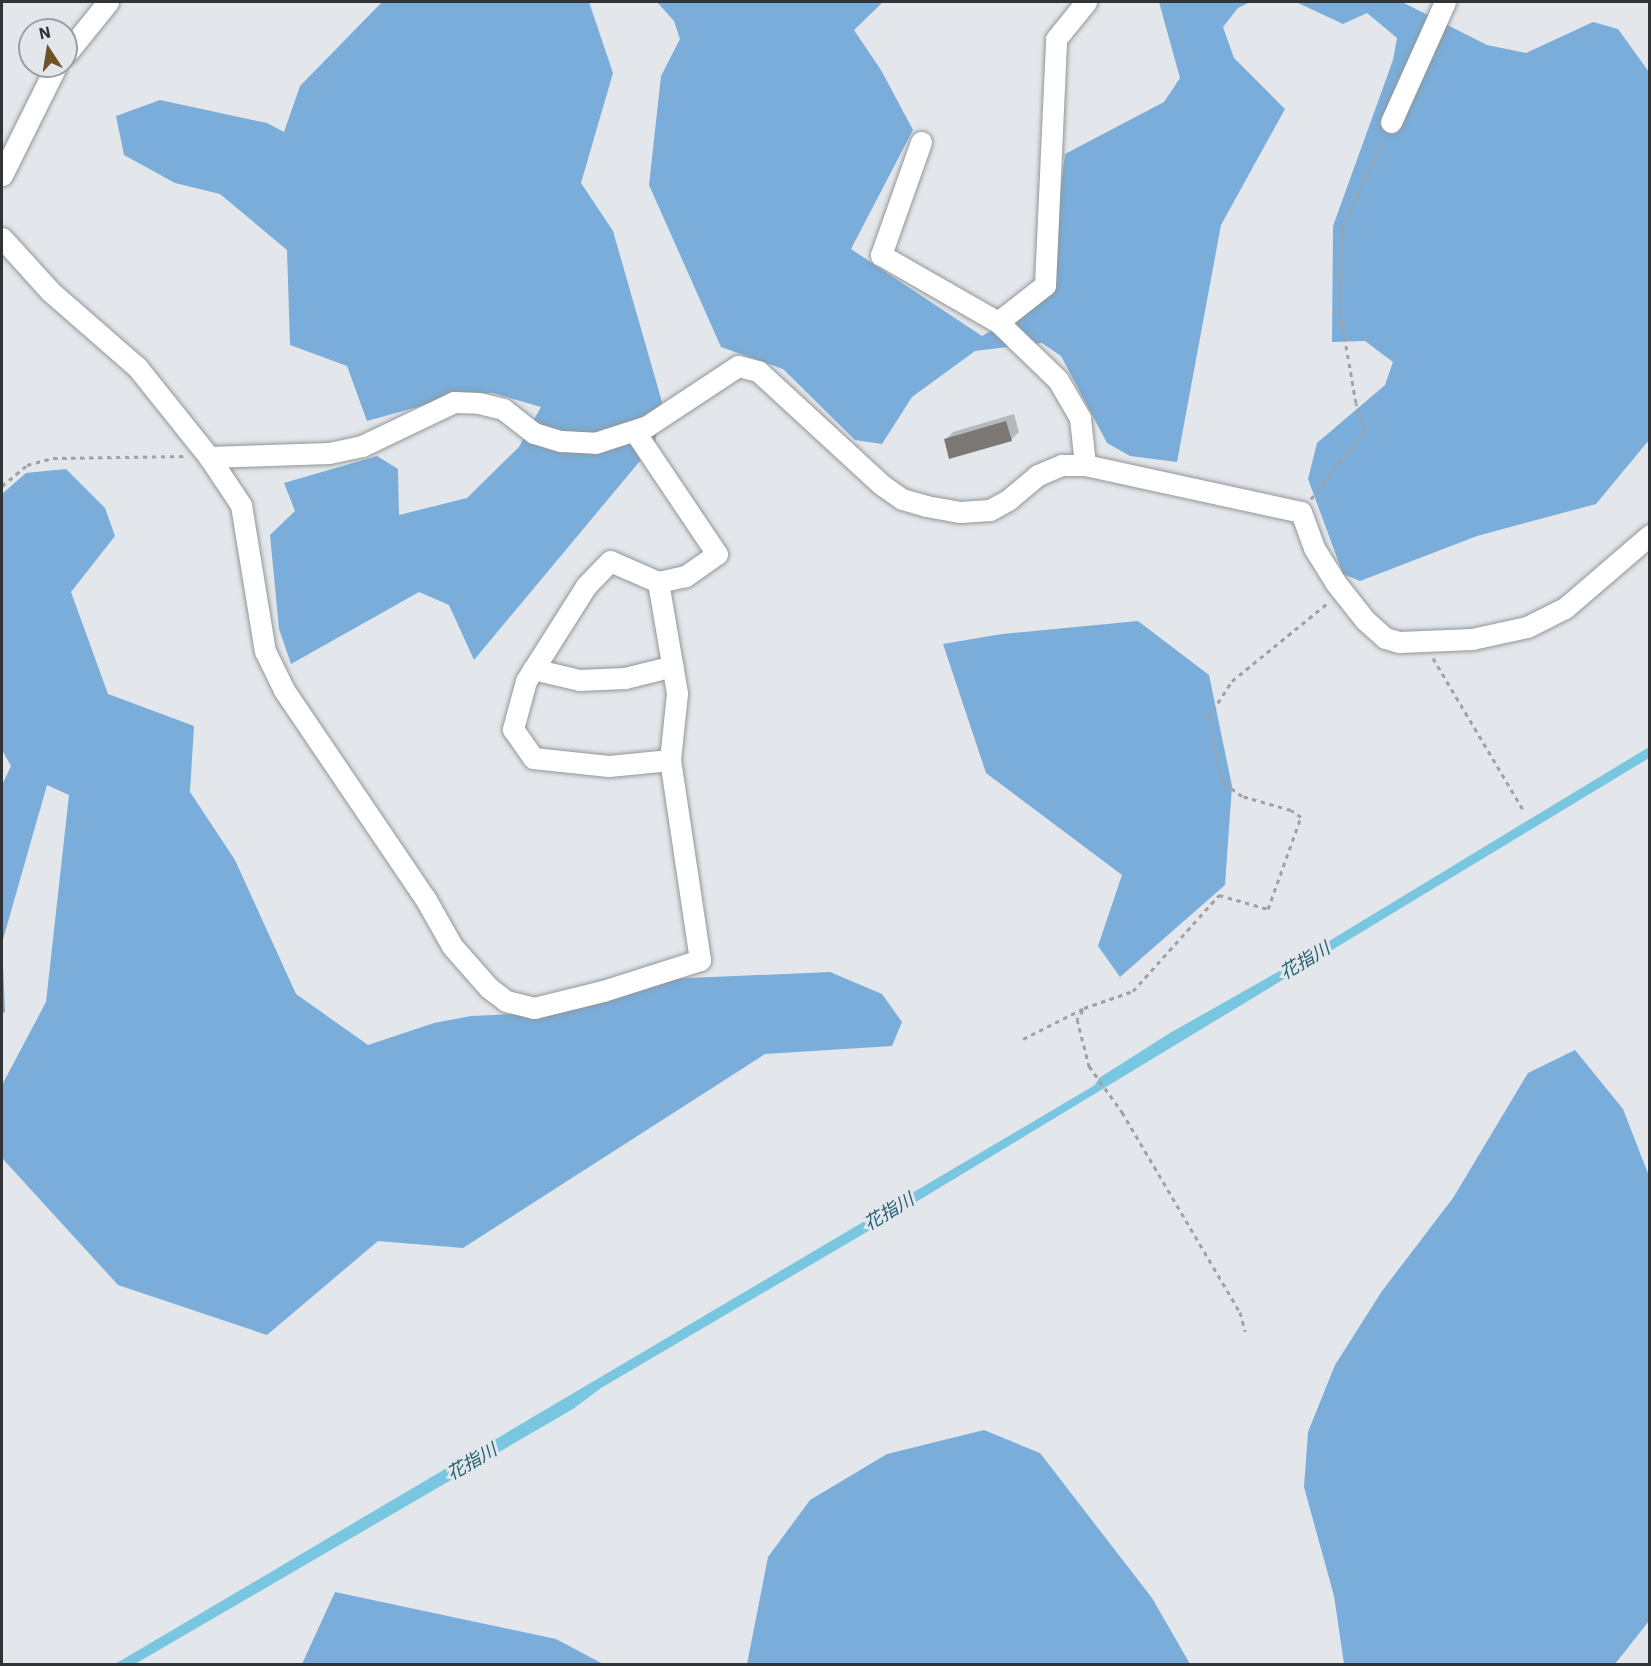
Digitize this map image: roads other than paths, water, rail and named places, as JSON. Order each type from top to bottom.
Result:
[{"type":"street","points":[[78,39],[108,2]]},
{"type":"street","points":[[998,322],[1045,285],[1056,39],[1086,2]]},
{"type":"street","points":[[1391,122],[1444,2]]},
{"type":"street","points":[[2,175],[50,78]]},
{"type":"street","points":[[921,142],[881,255],[998,322],[1058,380],[1080,418],[1084,465]]},
{"type":"street","points":[[2,238],[51,292],[136,367],[209,457],[241,505],[266,651],[284,690],[425,898],[452,946],[489,988],[506,1001],[534,1008],[700,960],[670,760],[677,718],[673,666],[658,582]]},
{"type":"street","points":[[209,457],[329,453],[362,446],[454,402],[479,403],[503,410],[534,433],[561,441],[595,443],[635,432],[738,366],[758,370],[882,485],[902,498],[926,506],[960,512],[990,510],[1008,500],[1038,475],[1062,465],[1084,465],[1301,512],[1314,548],[1344,594],[1385,638],[1399,642],[1472,639],[1527,627],[1565,608],[1650,535]]},
{"type":"street","points":[[635,432],[717,554],[685,576],[658,582],[610,561],[586,586],[533,669],[516,704],[513,729],[533,758],[609,766],[670,760]]},
{"type":"street","points":[[533,669],[579,680],[625,678],[673,666]]},
{"type":"water","name":"花指川","points":[[1649,747],[1649,758],[860,1236],[601,1388],[573,1409],[135,1664],[115,1664],[1095,1085],[1099,1078],[1170,1033],[1283,969]]}]
